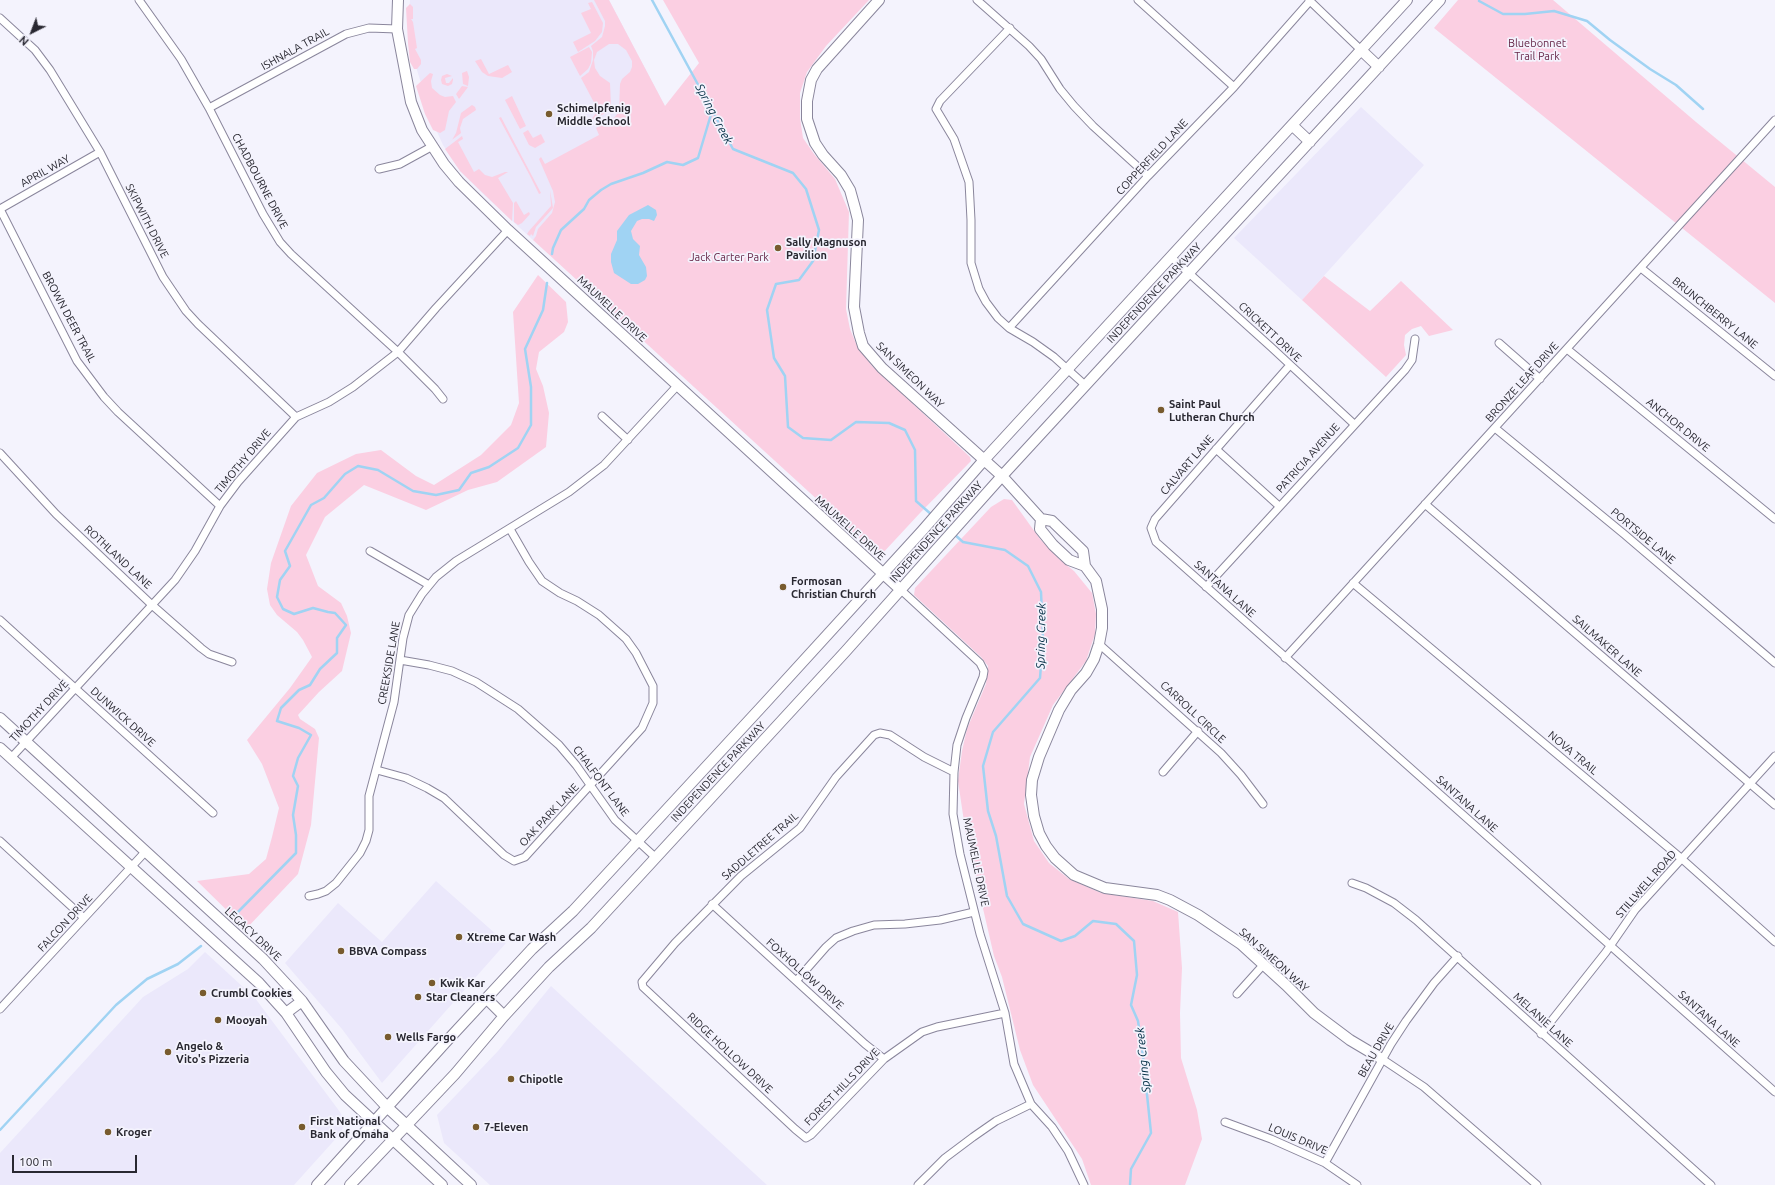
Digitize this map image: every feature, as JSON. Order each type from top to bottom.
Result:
[{"type":"main road","name":"MAUMELLE DRIVE","points":[[398,0],[397,29],[411,102],[422,130],[431,146],[459,182],[508,230],[900,590]]},
{"type":"main road","name":"SAN SIMEON WAY","points":[[879,0],[816,69],[811,80],[807,101],[807,119],[815,143],[823,155],[841,175],[850,190],[858,220],[854,307],[855,320],[864,346],[882,368],[1002,476],[1041,518],[1052,521],[1083,551],[1085,566],[1096,581],[1102,609],[1100,644],[1086,672],[1071,690],[1060,710],[1039,758],[1032,780],[1031,795],[1034,816],[1046,846],[1055,858],[1074,875],[1105,888],[1157,895],[1180,904],[1198,915],[1241,944],[1264,964],[1314,1013],[1350,1040],[1382,1059]]},
{"type":"main road","name":"INDEPENDENCE PARKWAY","points":[[318,1185],[386,1107],[532,949],[573,911],[883,574],[984,460],[1407,0]]},
{"type":"main road","name":"INDEPENDENCE PARKWAY","points":[[350,1185],[392,1139],[407,1126],[549,967],[591,928],[655,856],[845,652],[1085,385],[1440,0]]},
{"type":"main road","points":[[1361,50],[1379,67]]},
{"type":"main road","points":[[1292,125],[1310,142]]},
{"type":"main road","name":"SAN SIMEON WAY","points":[[1041,518],[1040,530],[1069,560],[1085,566]]},
{"type":"main road","name":"LEGACY DRIVE","points":[[0,718],[264,959],[302,1001],[344,1061],[386,1107],[471,1185]]},
{"type":"main road","points":[[0,748],[259,983],[286,1014],[326,1072],[345,1095],[442,1185]]},
{"type":"main road","points":[[487,999],[504,1016]]},
{"type":"main road","points":[[286,1014],[302,1001]]},
{"type":"street","name":"CHADBOURNE DRIVE","points":[[139,0],[181,59],[209,108],[263,214],[280,242],[291,254],[398,352],[443,399]]},
{"type":"street","points":[[977,0],[1010,28],[1041,59],[1074,106],[1093,126],[1148,176]]},
{"type":"street","points":[[1138,0],[1234,87]]},
{"type":"street","points":[[1310,0],[1361,50]]},
{"type":"street","name":"COPPERFIELD LANE","points":[[1009,328],[1148,176],[1234,87],[1310,0]]},
{"type":"street","name":"SKIPWITH DRIVE","points":[[0,18],[35,50],[50,70],[100,152],[164,277],[186,311],[296,417]]},
{"type":"street","name":"ISHNALA TRAIL","points":[[209,108],[346,34],[369,28],[397,29]]},
{"type":"street","points":[[1010,28],[940,101],[936,109],[954,139],[969,182],[971,263],[974,276],[986,302],[998,318],[1009,328],[1033,342],[1068,369],[1085,385]]},
{"type":"street","name":"BRONZE LEAF DRIVE","points":[[1285,658],[1775,120]]},
{"type":"street","points":[[379,169],[400,164],[431,146]]},
{"type":"street","name":"APRIL WAY","points":[[0,209],[100,152]]},
{"type":"street","name":"BROWN DEER TRAIL","points":[[0,209],[78,361],[104,397],[118,412],[220,506]]},
{"type":"street","name":"TIMOTHY DRIVE","points":[[10,758],[152,605],[184,568],[211,526],[220,506],[238,482],[296,417],[329,402],[353,387],[398,352],[436,308],[508,230]]},
{"type":"street","name":"CRICKETT DRIVE","points":[[1171,257],[1354,424]]},
{"type":"street","name":"BRUNCHBERRY LANE","points":[[1641,268],[1775,376]]},
{"type":"street","name":"PATRICIA AVENUE","points":[[1206,587],[1405,370],[1412,360],[1415,339]]},
{"type":"street","points":[[1499,343],[1540,379]]},
{"type":"street","name":"ANCHOR DRIVE","points":[[1567,349],[1775,519]]},
{"type":"street","name":"CALVART LANE","points":[[1151,528],[1155,519],[1290,365]]},
{"type":"street","name":"CREEKSIDE LANE","points":[[309,896],[322,893],[336,883],[360,853],[366,841],[369,830],[369,796],[394,702],[403,638],[409,614],[429,585],[436,577],[456,562],[585,481],[604,465],[677,386]]},
{"type":"street","points":[[602,416],[628,440]]},
{"type":"street","name":"PORTSIDE LANE","points":[[1494,428],[1624,534],[1775,663]]},
{"type":"street","points":[[1216,449],[1279,506]]},
{"type":"street","name":"ROTHLAND LANE","points":[[0,453],[56,514],[152,605],[209,654],[232,662]]},
{"type":"street","name":"SAILMAKER LANE","points":[[1425,504],[1775,804]]},
{"type":"street","name":"SANTANA LANE","points":[[1151,528],[1156,542],[1775,1092]]},
{"type":"street","name":"OAK PARK LANE","points":[[377,770],[406,778],[444,798],[504,855],[514,861],[525,857],[642,728],[653,703],[652,686],[641,660],[626,639],[599,615],[577,601],[560,594],[542,580],[529,562],[510,529]]},
{"type":"street","points":[[370,550],[429,585]]},
{"type":"street","name":"NOVA TRAIL","points":[[1354,583],[1682,859],[1775,942]]},
{"type":"street","name":"MAUMELLE DRIVE","points":[[900,590],[980,663],[984,671],[957,745],[953,799],[955,829],[974,912],[1005,1014],[1014,1064],[1031,1104],[1052,1128],[1068,1151],[1084,1185]]},
{"type":"street","name":"DUNWICK DRIVE","points":[[0,620],[213,813]]},
{"type":"street","name":"CARROLL CIRCLE","points":[[1100,644],[1198,731],[1241,775],[1263,804]]},
{"type":"street","name":"CHALFONT LANE","points":[[400,660],[452,671],[476,682],[518,709],[559,745],[576,765],[615,820],[655,856]]},
{"type":"street","points":[[1163,772],[1198,731]]},
{"type":"street","name":"SADDLETREE TRAIL","points":[[642,982],[675,943],[712,904],[741,876],[800,828],[836,777],[874,735],[880,733],[890,734],[924,757],[954,772]]},
{"type":"street","name":"STILLWELL ROAD","points":[[1541,1034],[1597,964],[1635,910],[1775,756]]},
{"type":"street","points":[[0,841],[84,918]]},
{"type":"street","name":"FALCON DRIVE","points":[[1,1005],[146,851]]},
{"type":"street","name":"MELANIE LANE","points":[[1352,883],[1366,888],[1394,903],[1416,920],[1458,956],[1541,1034],[1711,1185]]},
{"type":"street","name":"FOXHOLLOW DRIVE","points":[[712,904],[797,980],[865,1044],[884,1058]]},
{"type":"street","points":[[797,980],[826,947],[836,938],[853,930],[874,925],[905,924],[940,920],[974,912]]},
{"type":"street","name":"BEAU DRIVE","points":[[1325,1163],[1382,1059],[1406,1021],[1434,983],[1458,956]]},
{"type":"street","points":[[1237,994],[1264,964]]},
{"type":"street","name":"RIDGE HOLLOW DRIVE","points":[[642,982],[643,987],[806,1138]]},
{"type":"street","name":"FOREST HILLS DRIVE","points":[[806,1138],[812,1135],[884,1058],[922,1032],[937,1027],[1005,1014]]},
{"type":"street","name":"SAN SIMEON WAY","points":[[1382,1059],[1424,1087],[1537,1185]]},
{"type":"street","points":[[918,1185],[945,1158],[973,1137],[996,1121],[1031,1104]]},
{"type":"street","name":"LOUIS DRIVE","points":[[1225,1122],[1271,1139],[1325,1163],[1357,1185]]},
{"type":"shaded area","name":"Schimelpfenig Middle School","points":[[410,0],[609,0],[665,106],[533,240],[460,171],[443,145],[433,123],[414,60],[409,13]]},
{"type":"shaded area","points":[[1361,107],[1424,165],[1302,300],[1234,238]]},
{"type":"shaded area","points":[[436,881],[506,943],[382,1083],[342,1029],[285,963],[338,903],[382,942]]},
{"type":"shaded area","points":[[205,952],[255,998],[340,1112],[345,1123],[340,1134],[294,1185],[0,1185],[0,1153],[143,997],[188,969]]},
{"type":"shaded area","points":[[551,986],[767,1185],[490,1185],[444,1143],[437,1115],[498,1051]]},
{"type":"green space","name":"Jack Carter Park","points":[[594,0],[609,0],[665,106],[699,63],[663,0],[869,0],[826,46],[807,72],[800,93],[800,118],[803,138],[835,179],[849,212],[846,309],[850,329],[857,346],[872,366],[970,457],[971,461],[881,555],[878,555],[533,240],[538,229],[552,213],[555,202],[553,191],[539,159],[541,157],[545,164],[599,135],[596,128],[614,118],[619,112],[620,84],[622,79],[630,72],[632,67],[632,61],[626,50],[618,44],[609,44],[597,52],[594,60],[595,68],[600,76],[610,83],[611,106],[608,112],[591,120],[598,110],[581,78],[589,72],[593,60],[593,51],[591,46],[602,37],[605,26],[605,21]]},
{"type":"green space","name":"Bluebonnet Trail Park","points":[[1458,0],[1553,0],[1775,187],[1775,303],[1434,28]]},
{"type":"green space","points":[[592,2],[603,23],[602,32],[595,41],[578,52],[573,42],[591,33],[581,13],[591,9],[588,3]]},
{"type":"green space","points":[[410,4],[413,7],[413,19],[411,19],[413,22],[417,48],[415,49],[421,60],[421,64],[417,69],[414,69],[410,62],[406,8]]},
{"type":"green space","points":[[589,47],[592,52],[591,63],[588,69],[580,76],[570,57]]},
{"type":"green space","points":[[481,59],[489,74],[508,65],[512,72],[502,78],[488,76],[482,72],[475,61]]},
{"type":"green space","points":[[467,71],[469,77],[468,86],[463,84],[462,73]]},
{"type":"green space","points":[[430,73],[433,74],[431,81],[432,88],[440,95],[445,97],[453,96],[456,102],[449,111],[445,130],[440,133],[433,130],[425,114],[416,86]]},
{"type":"green space","points":[[447,74],[452,76],[445,78],[446,83],[449,83],[453,78],[452,84],[448,86],[442,84],[441,80],[442,76]]},
{"type":"green space","points":[[462,86],[468,87],[459,99],[456,94]]},
{"type":"green space","points":[[512,96],[526,126],[520,129],[505,100]]},
{"type":"green space","points":[[472,105],[476,110],[463,119],[460,128],[461,133],[452,140],[456,133],[461,113]]},
{"type":"green space","points":[[501,117],[541,193],[539,194],[499,118]]},
{"type":"green space","points":[[528,130],[533,138],[541,134],[545,142],[535,148],[529,145],[523,133]]},
{"type":"green space","points":[[462,136],[463,139],[458,142],[474,172],[479,169],[485,175],[492,177],[508,172],[498,178],[513,203],[512,221],[460,171],[445,149]]},
{"type":"green space","points":[[550,190],[553,208],[536,227],[533,236],[531,234],[530,236],[527,234],[529,231],[551,206]]},
{"type":"green space","points":[[516,201],[524,215],[529,212],[530,214],[522,223],[518,225],[514,222],[514,203]]},
{"type":"green space","points":[[538,275],[566,302],[568,322],[564,332],[539,352],[536,369],[543,386],[549,413],[546,447],[497,482],[468,490],[426,510],[364,485],[325,517],[306,555],[318,586],[341,603],[347,616],[351,633],[342,671],[319,692],[298,715],[300,719],[315,729],[319,738],[311,825],[298,874],[246,929],[197,881],[249,874],[266,859],[272,837],[279,808],[262,764],[247,740],[290,688],[312,657],[297,632],[277,615],[270,605],[267,589],[271,563],[291,506],[317,473],[356,454],[381,450],[416,476],[434,485],[481,455],[511,425],[519,403],[513,312]]},
{"type":"green space","points":[[1324,276],[1370,311],[1401,281],[1453,330],[1429,336],[1421,326],[1412,329],[1405,335],[1404,345],[1406,355],[1386,377],[1302,300]]},
{"type":"green space","points":[[1004,499],[1012,500],[1040,539],[1059,559],[1074,571],[1092,593],[1096,614],[1095,634],[1086,661],[1053,705],[1030,757],[1024,804],[1034,841],[1049,863],[1069,879],[1101,893],[1153,901],[1178,912],[1182,968],[1180,1013],[1181,1058],[1197,1110],[1202,1139],[1185,1185],[1091,1185],[1082,1159],[1033,1085],[1020,1050],[1002,977],[994,956],[966,835],[958,781],[967,729],[986,684],[988,666],[981,657],[914,595],[915,588],[991,507]]},
{"type":"water","points":[[648,205],[656,210],[657,215],[654,221],[642,219],[637,221],[631,231],[633,239],[640,246],[639,255],[646,267],[647,276],[645,280],[638,284],[631,284],[614,273],[611,262],[611,254],[617,240],[617,231],[629,215]]},
{"type":"waterway","name":"Spring Creek","points":[[652,0],[733,149],[793,173],[806,189],[819,230],[813,261],[799,280],[776,284],[767,310],[774,358],[785,376],[788,427],[803,438],[831,440],[856,422],[889,423],[905,430],[915,450],[916,501],[932,515]]},
{"type":"waterway","points":[[1479,1],[1503,14],[1525,14],[1554,11],[1587,21],[1650,69],[1676,85],[1703,109]]},
{"type":"waterway","points":[[552,254],[561,230],[584,209],[589,200],[601,190],[611,184],[643,173],[667,162],[683,165],[698,158],[712,111]]},
{"type":"waterway","points":[[234,916],[296,853],[296,835],[293,815],[298,786],[293,776],[298,758],[311,735],[299,728],[277,721],[281,708],[299,690],[310,685],[320,669],[337,653],[337,638],[346,625],[335,613],[313,608],[294,614],[283,609],[277,597],[280,580],[290,566],[285,551],[311,505],[324,498],[345,474],[358,466],[378,470],[413,491],[436,495],[459,490],[471,473],[489,467],[518,448],[531,425],[531,387],[525,349],[543,310],[547,283]]},
{"type":"waterway","name":"Spring Creek","points":[[936,519],[950,531]]},
{"type":"waterway","name":"Spring Creek","points":[[954,534],[963,542],[1005,550],[1028,566],[1041,592],[1043,639],[1040,678],[993,732],[983,766],[988,811],[996,836],[1007,896],[1023,924],[1061,941],[1075,936],[1093,921],[1116,924],[1134,941],[1137,975],[1131,1005],[1138,1021],[1151,1133],[1131,1169],[1130,1185]]},
{"type":"waterway","points":[[0,1130],[116,1005],[147,979],[178,964],[201,946]]},
{"type":"place","name":"Schimelpfenig Middle School","points":[[549,114]]},
{"type":"place","name":"Sally Magnuson Pavilion","points":[[778,248]]},
{"type":"place","name":"Saint Paul Lutheran Church","points":[[1161,410]]},
{"type":"place","name":"Formosan Christian Church","points":[[783,587]]},
{"type":"place","name":"Xtreme Car Wash","points":[[459,937]]},
{"type":"place","name":"BBVA Compass","points":[[341,951]]},
{"type":"place","name":"Kwik Kar","points":[[432,983]]},
{"type":"place","name":"Crumbl Cookies","points":[[203,993]]},
{"type":"place","name":"Star Cleaners","points":[[418,997]]},
{"type":"place","name":"Mooyah","points":[[218,1020]]},
{"type":"place","name":"Wells Fargo","points":[[388,1037]]},
{"type":"place","name":"Angelo & Vito's Pizzeria","points":[[168,1052]]},
{"type":"place","name":"Chipotle","points":[[511,1079]]},
{"type":"place","name":"First National Bank of Omaha","points":[[302,1127]]},
{"type":"place","name":"7-Eleven","points":[[476,1127]]},
{"type":"place","name":"Kroger","points":[[108,1132]]}]
